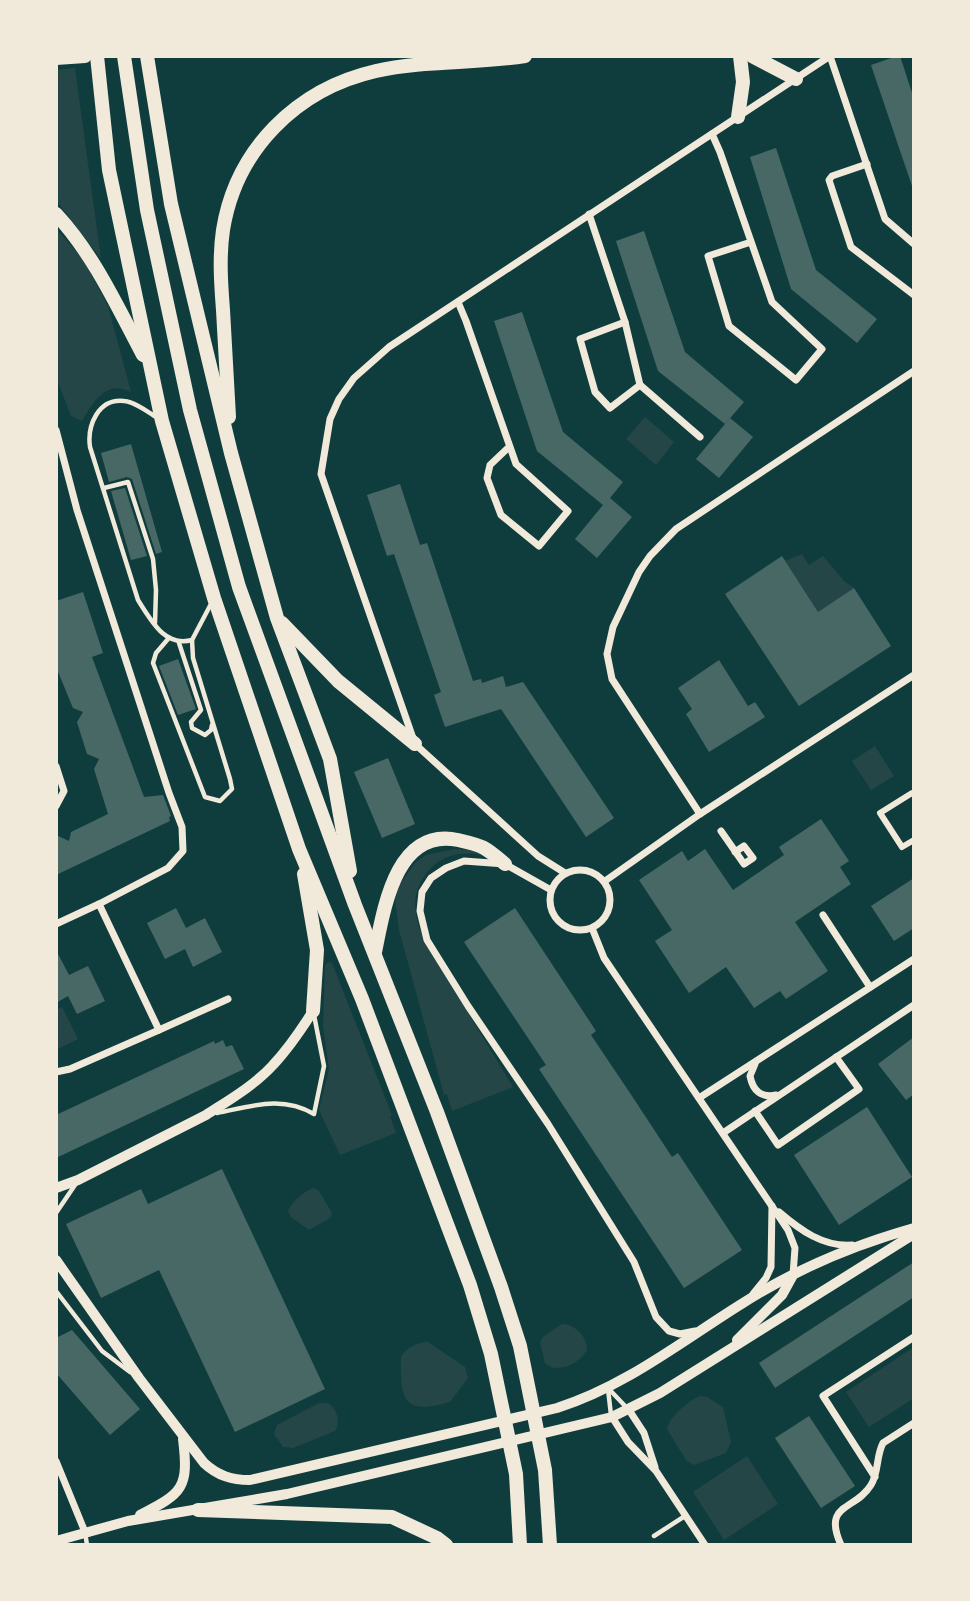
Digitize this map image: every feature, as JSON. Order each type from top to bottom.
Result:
[{"type":"main road","points":[[56,58],[85,56]]},
{"type":"main road","points":[[97,56],[109,170],[162,421],[214,598],[299,849],[362,999],[470,1285],[491,1354],[516,1474],[520,1545]]},
{"type":"main road","points":[[124,56],[147,210],[190,410],[239,587],[355,905],[437,1112],[501,1287],[520,1346],[545,1470],[550,1545]]},
{"type":"main road","points":[[147,56],[171,204],[231,453],[277,618],[330,759],[355,905]]},
{"type":"main road","points":[[231,453],[221,248],[226,212],[232,193],[244,167],[262,141],[298,106],[327,87],[344,80],[399,67],[525,56]]},
{"type":"main road","points":[[738,117],[743,82],[740,56]]},
{"type":"main road","points":[[752,56],[796,79]]},
{"type":"main road","points":[[56,214],[70,229],[99,271],[152,372]]},
{"type":"main road","points":[[277,618],[338,681],[415,744]]},
{"type":"main road","points":[[375,953],[386,901],[402,864],[421,843],[446,838],[484,846],[505,864]]},
{"type":"main road","points":[[299,849],[317,950],[313,1011]]},
{"type":"main road","points":[[198,1510],[392,1517],[446,1545]]},
{"type":"street","points":[[565,873],[538,856],[415,744],[321,474],[330,419],[339,399],[354,378],[389,347],[830,56],[885,219],[914,244]]},
{"type":"street","points":[[712,134],[751,242],[772,302],[822,349],[796,380],[729,326],[708,256],[751,242]]},
{"type":"street","points":[[867,164],[832,176],[829,180],[851,247],[914,295]]},
{"type":"street","points":[[589,214],[625,322],[640,385],[700,438]]},
{"type":"street","points":[[458,302],[516,464],[568,511],[540,546],[501,515],[487,478],[490,465],[509,447]]},
{"type":"street","points":[[625,322],[580,340],[595,392],[610,408],[640,385]]},
{"type":"street","points":[[700,814],[612,679],[607,654],[608,640],[618,616],[650,556],[676,529],[914,371]]},
{"type":"street","points":[[56,430],[77,510],[182,827],[183,851],[168,868],[56,924]]},
{"type":"street","points":[[605,881],[700,814],[914,675]]},
{"type":"street","points":[[56,766],[64,791],[56,806]]},
{"type":"street","points":[[914,795],[912,793],[880,813],[902,847],[914,840]]},
{"type":"street","points":[[721,831],[735,852]]},
{"type":"street","points":[[551,890],[505,864],[464,861],[446,868],[431,878],[422,892],[420,911],[427,940],[634,1262],[656,1317],[669,1331],[680,1334],[702,1329]]},
{"type":"street","points":[[586,870],[605,881],[611,894],[610,908],[603,920],[592,928],[578,930],[565,926],[555,917],[550,904],[551,890],[565,873],[586,870]]},
{"type":"street","points":[[99,904],[159,1030]]},
{"type":"street","points":[[823,915],[870,987]]},
{"type":"street","points":[[592,928],[604,958],[788,1230],[795,1248],[793,1275],[782,1295],[730,1348]]},
{"type":"street","points":[[699,1098],[914,959]]},
{"type":"street","points":[[56,1072],[70,1069],[228,999]]},
{"type":"street","points":[[723,1133],[914,1005]]},
{"type":"street","points":[[56,1188],[79,1180],[206,1115],[272,1067],[313,1011]]},
{"type":"street","points":[[755,1111],[778,1144],[859,1089],[836,1057]]},
{"type":"street","points":[[758,1061],[750,1076],[755,1089],[765,1096],[780,1094]]},
{"type":"street","points":[[772,1206],[795,1225],[828,1243],[847,1246],[866,1243]]},
{"type":"street","points":[[745,1301],[766,1278],[771,1267],[772,1206]]},
{"type":"street","points":[[56,1260],[183,1438],[212,1471],[225,1477],[250,1480],[557,1408],[608,1388],[745,1301],[817,1262],[914,1228]]},
{"type":"street","points":[[56,1541],[128,1521],[287,1494],[612,1417],[629,1410],[914,1234]]},
{"type":"street","points":[[875,1476],[823,1396],[914,1337]]},
{"type":"street","points":[[629,1410],[644,1433],[656,1471]]},
{"type":"street","points":[[612,1417],[628,1442],[656,1471],[705,1545]]},
{"type":"street","points":[[841,1545],[834,1528],[838,1513],[869,1489],[883,1443],[914,1423]]},
{"type":"street","points":[[128,1521],[176,1494],[183,1483],[185,1471],[183,1438]]},
{"type":"street","points":[[56,1461],[85,1532]]},
{"type":"lane","points":[[162,421],[124,401],[109,404],[97,412],[91,423],[89,438],[138,600],[168,639],[179,643],[192,640]]},
{"type":"lane","points":[[104,488],[128,481],[153,559],[155,624]]},
{"type":"lane","points":[[168,639],[156,653],[153,663],[205,797],[220,801],[232,789],[193,658],[192,640],[214,598]]},
{"type":"lane","points":[[179,643],[201,710],[191,722],[192,729],[205,735],[211,730],[212,720]]},
{"type":"lane","points":[[206,1115],[262,1103],[285,1102],[314,1114],[324,1066],[313,1011]]},
{"type":"lane","points":[[56,1213],[79,1180]]},
{"type":"lane","points":[[56,1291],[102,1351],[139,1378]]},
{"type":"lane","points":[[608,1388],[629,1410]]},
{"type":"lane","points":[[608,1388],[612,1417]]},
{"type":"lane","points":[[654,1536],[686,1515]]},
{"type":"lane","points":[[85,1532],[87,1545]]},
{"type":"shaded area","points":[[75,68],[101,259],[56,200],[56,70]]},
{"type":"shaded area","points":[[56,229],[83,259],[108,306],[131,392],[114,388],[107,390],[96,400],[82,421],[71,416],[56,377]]},
{"type":"shaded area","points":[[645,417],[674,442],[656,465],[626,439]]},
{"type":"shaded area","points":[[802,554],[809,565],[823,556],[844,581],[854,588],[818,612],[785,561]]},
{"type":"shaded area","points":[[875,746],[894,776],[871,790],[852,761]]},
{"type":"shaded area","points":[[455,849],[469,850],[485,856],[456,855],[430,869],[416,895],[418,923],[430,951],[513,1087],[452,1111],[447,1094],[444,1095],[399,930],[395,900],[399,885],[416,862],[426,855]]},
{"type":"shaded area","points":[[332,963],[392,1115],[390,1116],[396,1133],[340,1155],[319,1110],[329,1069],[323,1026],[325,965]]},
{"type":"shaded area","points":[[62,1007],[78,1039],[56,1050],[56,1010]]},
{"type":"shaded area","points":[[314,1188],[319,1191],[332,1213],[330,1218],[309,1230],[291,1217],[288,1211],[299,1197]]},
{"type":"shaded area","points":[[562,1324],[579,1332],[585,1340],[587,1350],[574,1363],[556,1368],[545,1363],[540,1342]]},
{"type":"shaded area","points":[[428,1342],[465,1367],[468,1378],[450,1402],[423,1407],[408,1401],[404,1394],[401,1357],[413,1346]]},
{"type":"shaded area","points":[[914,1347],[914,1398],[869,1427],[846,1392]]},
{"type":"shaded area","points":[[700,1396],[707,1397],[723,1407],[731,1442],[726,1453],[694,1465],[686,1460],[667,1429],[680,1410]]},
{"type":"shaded area","points":[[319,1403],[328,1403],[336,1412],[338,1424],[335,1431],[293,1448],[283,1447],[274,1434],[277,1425]]},
{"type":"shaded area","points":[[747,1456],[778,1504],[724,1540],[693,1492]]},
{"type":"building","points":[[900,56],[914,99],[914,186],[871,65]]},
{"type":"building","points":[[776,148],[816,270],[877,319],[857,343],[791,289],[750,157]]},
{"type":"building","points":[[644,231],[685,352],[744,402],[725,424],[658,371],[616,241]]},
{"type":"building","points":[[522,312],[563,432],[623,482],[610,498],[632,517],[597,558],[575,539],[603,505],[537,451],[494,321]]},
{"type":"building","points":[[730,418],[753,437],[719,478],[696,459]]},
{"type":"building","points":[[131,444],[162,552],[156,554],[132,479],[127,477],[109,482],[101,453]]},
{"type":"building","points":[[400,484],[420,545],[427,543],[473,681],[481,679],[482,683],[503,676],[506,687],[523,682],[614,818],[586,837],[501,709],[445,727],[434,695],[441,692],[394,554],[387,556],[367,495]]},
{"type":"building","points":[[125,488],[147,556],[131,560],[111,491]]},
{"type":"building","points":[[782,556],[818,612],[854,588],[891,646],[799,706],[725,594]]},
{"type":"building","points":[[83,592],[103,653],[92,657],[144,797],[163,795],[171,816],[170,821],[56,875],[56,835],[69,841],[71,832],[108,814],[94,769],[99,759],[87,754],[77,722],[83,712],[73,708],[56,667],[56,601]]},
{"type":"building","points":[[178,659],[196,709],[178,715],[159,666]]},
{"type":"building","points":[[719,660],[748,706],[755,702],[765,717],[709,752],[686,714],[692,709],[678,688]]},
{"type":"building","points":[[388,758],[415,824],[382,838],[354,772]]},
{"type":"building","points":[[821,819],[849,861],[840,867],[851,884],[795,922],[828,971],[786,999],[780,991],[754,1008],[726,967],[689,993],[655,941],[672,930],[639,880],[682,851],[688,861],[705,849],[733,890],[784,855],[779,847]]},
{"type":"building","points":[[914,878],[914,928],[894,941],[871,906]]},
{"type":"building","points":[[176,908],[186,928],[205,918],[222,952],[193,967],[185,949],[165,959],[147,923]]},
{"type":"building","points":[[515,908],[596,1031],[591,1035],[672,1157],[678,1153],[742,1250],[684,1288],[539,1069],[546,1065],[464,942]]},
{"type":"building","points":[[56,950],[69,975],[88,966],[105,1001],[77,1014],[68,996],[56,1003]]},
{"type":"building","points":[[914,1037],[914,1094],[906,1100],[878,1064]]},
{"type":"building","points":[[223,1040],[226,1047],[232,1045],[244,1069],[56,1158],[56,1115],[214,1041],[215,1044]]},
{"type":"building","points":[[867,1107],[912,1177],[839,1225],[794,1155]]},
{"type":"building","points":[[222,1169],[325,1389],[235,1432],[159,1270],[101,1298],[66,1224],[141,1189],[148,1204]]},
{"type":"building","points":[[914,1262],[914,1297],[775,1388],[759,1363]]},
{"type":"building","points":[[72,1330],[140,1409],[110,1435],[56,1373],[56,1338]]},
{"type":"building","points":[[809,1416],[855,1486],[821,1508],[775,1438]]}]
